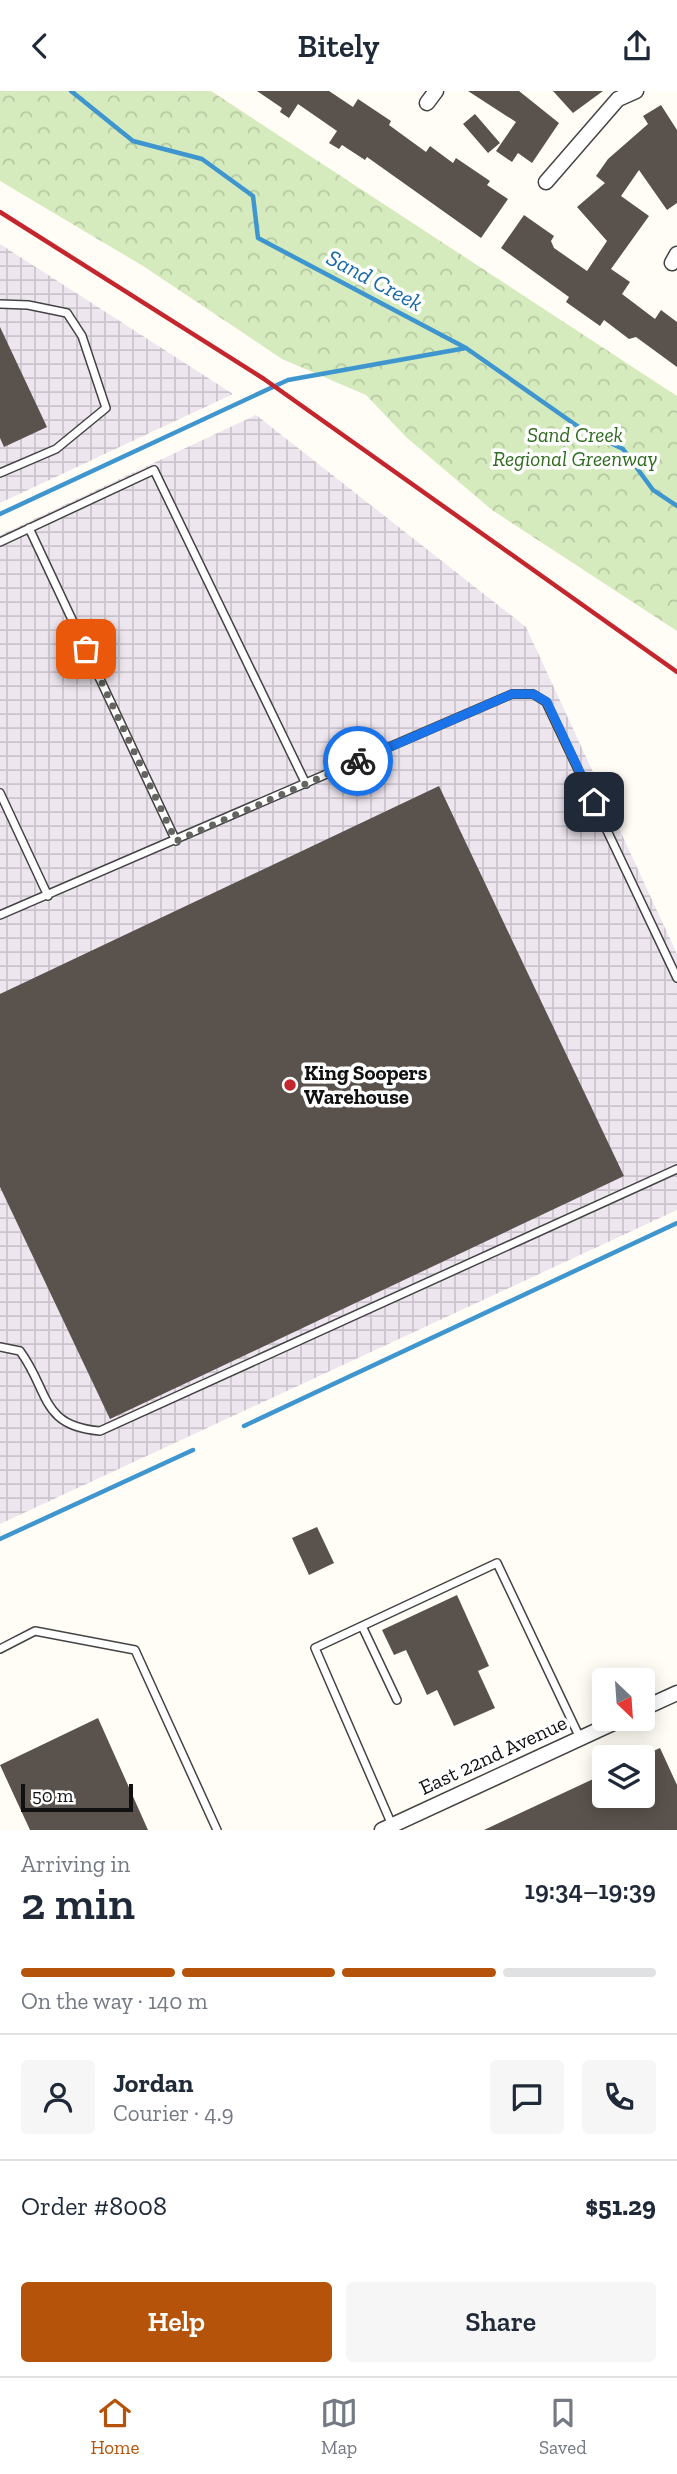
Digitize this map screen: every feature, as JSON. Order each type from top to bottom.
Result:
[{"type":"street","points":[[545,182],[618,99],[636,91]]},
{"type":"street","points":[[655,1703],[677,1693]]},
{"type":"street","name":"East 22nd Avenue","points":[[390,1828],[595,1731]]},
{"type":"lane","points":[[0,304],[28,305],[67,313],[82,337],[106,408],[56,449],[0,473]]},
{"type":"lane","points":[[0,542],[154,470],[306,784]]},
{"type":"lane","points":[[29,528],[176,841]]},
{"type":"lane","points":[[0,915],[48,897],[512,694],[533,694],[547,702],[677,978]]},
{"type":"lane","points":[[0,793],[48,897]]},
{"type":"lane","points":[[0,1346],[20,1351],[54,1415],[75,1429],[100,1431],[677,1169]]},
{"type":"lane","points":[[390,1828],[315,1648],[497,1563],[580,1738]]},
{"type":"lane","points":[[362,1626],[397,1700]]},
{"type":"lane","points":[[0,1649],[35,1632],[135,1650],[217,1830]]},
{"type":"shaded area","points":[[0,244],[233,394],[0,503]]},
{"type":"shaded area","points":[[256,415],[526,627],[677,954],[677,1210],[0,1524],[0,535]]},
{"type":"green space","name":"Sand Creek Regional Greenway","points":[[0,91],[211,91],[677,396],[677,631],[492,510],[406,437],[366,395],[282,359],[143,266],[0,181]]},
{"type":"building","points":[[257,91],[329,91],[353,107],[358,99],[391,121],[389,125],[426,152],[430,146],[453,163],[456,158],[490,181],[487,185],[508,199],[481,238],[367,157],[365,160],[342,145],[339,149],[329,143],[337,131],[298,104],[289,118],[280,112],[282,108]]},
{"type":"building","points":[[468,91],[519,91],[559,123],[532,163],[518,153],[512,162],[496,151],[516,122]]},
{"type":"building","points":[[553,91],[603,91],[573,113]]},
{"type":"building","points":[[661,105],[677,130],[677,203],[667,210],[639,170],[621,196],[649,216],[611,269],[630,282],[622,294],[655,319],[661,310],[677,322],[677,367],[636,337],[629,339],[604,320],[600,326],[566,302],[569,297],[501,248],[524,215],[554,236],[551,241],[554,248],[587,271],[607,241],[577,207],[605,183],[596,176],[608,159],[648,124],[643,116]]},
{"type":"building","points":[[475,114],[500,143],[488,153],[463,124]]},
{"type":"building","points":[[0,327],[47,427],[4,447],[0,438]]},
{"type":"building","name":"King Soopers Warehouse","points":[[439,786],[624,1176],[110,1419],[0,1187],[0,994]]},
{"type":"building","points":[[317,1527],[334,1563],[309,1575],[292,1538]]},
{"type":"building","points":[[457,1595],[489,1666],[478,1671],[495,1708],[454,1726],[437,1690],[427,1695],[406,1650],[394,1655],[382,1630]]},
{"type":"building","points":[[98,1718],[148,1830],[30,1830],[0,1765]]},
{"type":"building","points":[[660,1748],[677,1785],[677,1830],[484,1830],[592,1780],[592,1808],[655,1808],[655,1750]]},
{"type":"waterway","name":"Sand Creek","points":[[71,91],[133,141],[202,159],[253,196],[258,238],[466,348],[583,430],[623,449],[653,490],[677,506]]},
{"type":"waterway","points":[[0,514],[288,380],[466,348]]},
{"type":"waterway","points":[[244,1426],[677,1223]]},
{"type":"waterway","points":[[0,1539],[193,1450]]},
{"type":"railway","points":[[0,212],[264,379],[677,672]]},
{"type":"way so far","points":[[86,649],[176,841],[358,761]]},
{"type":"place","name":"King Soopers Warehouse","points":[[290,1085]]},
{"type":"route","points":[[358,761],[512,694],[533,694],[547,702],[594,802]]}]
